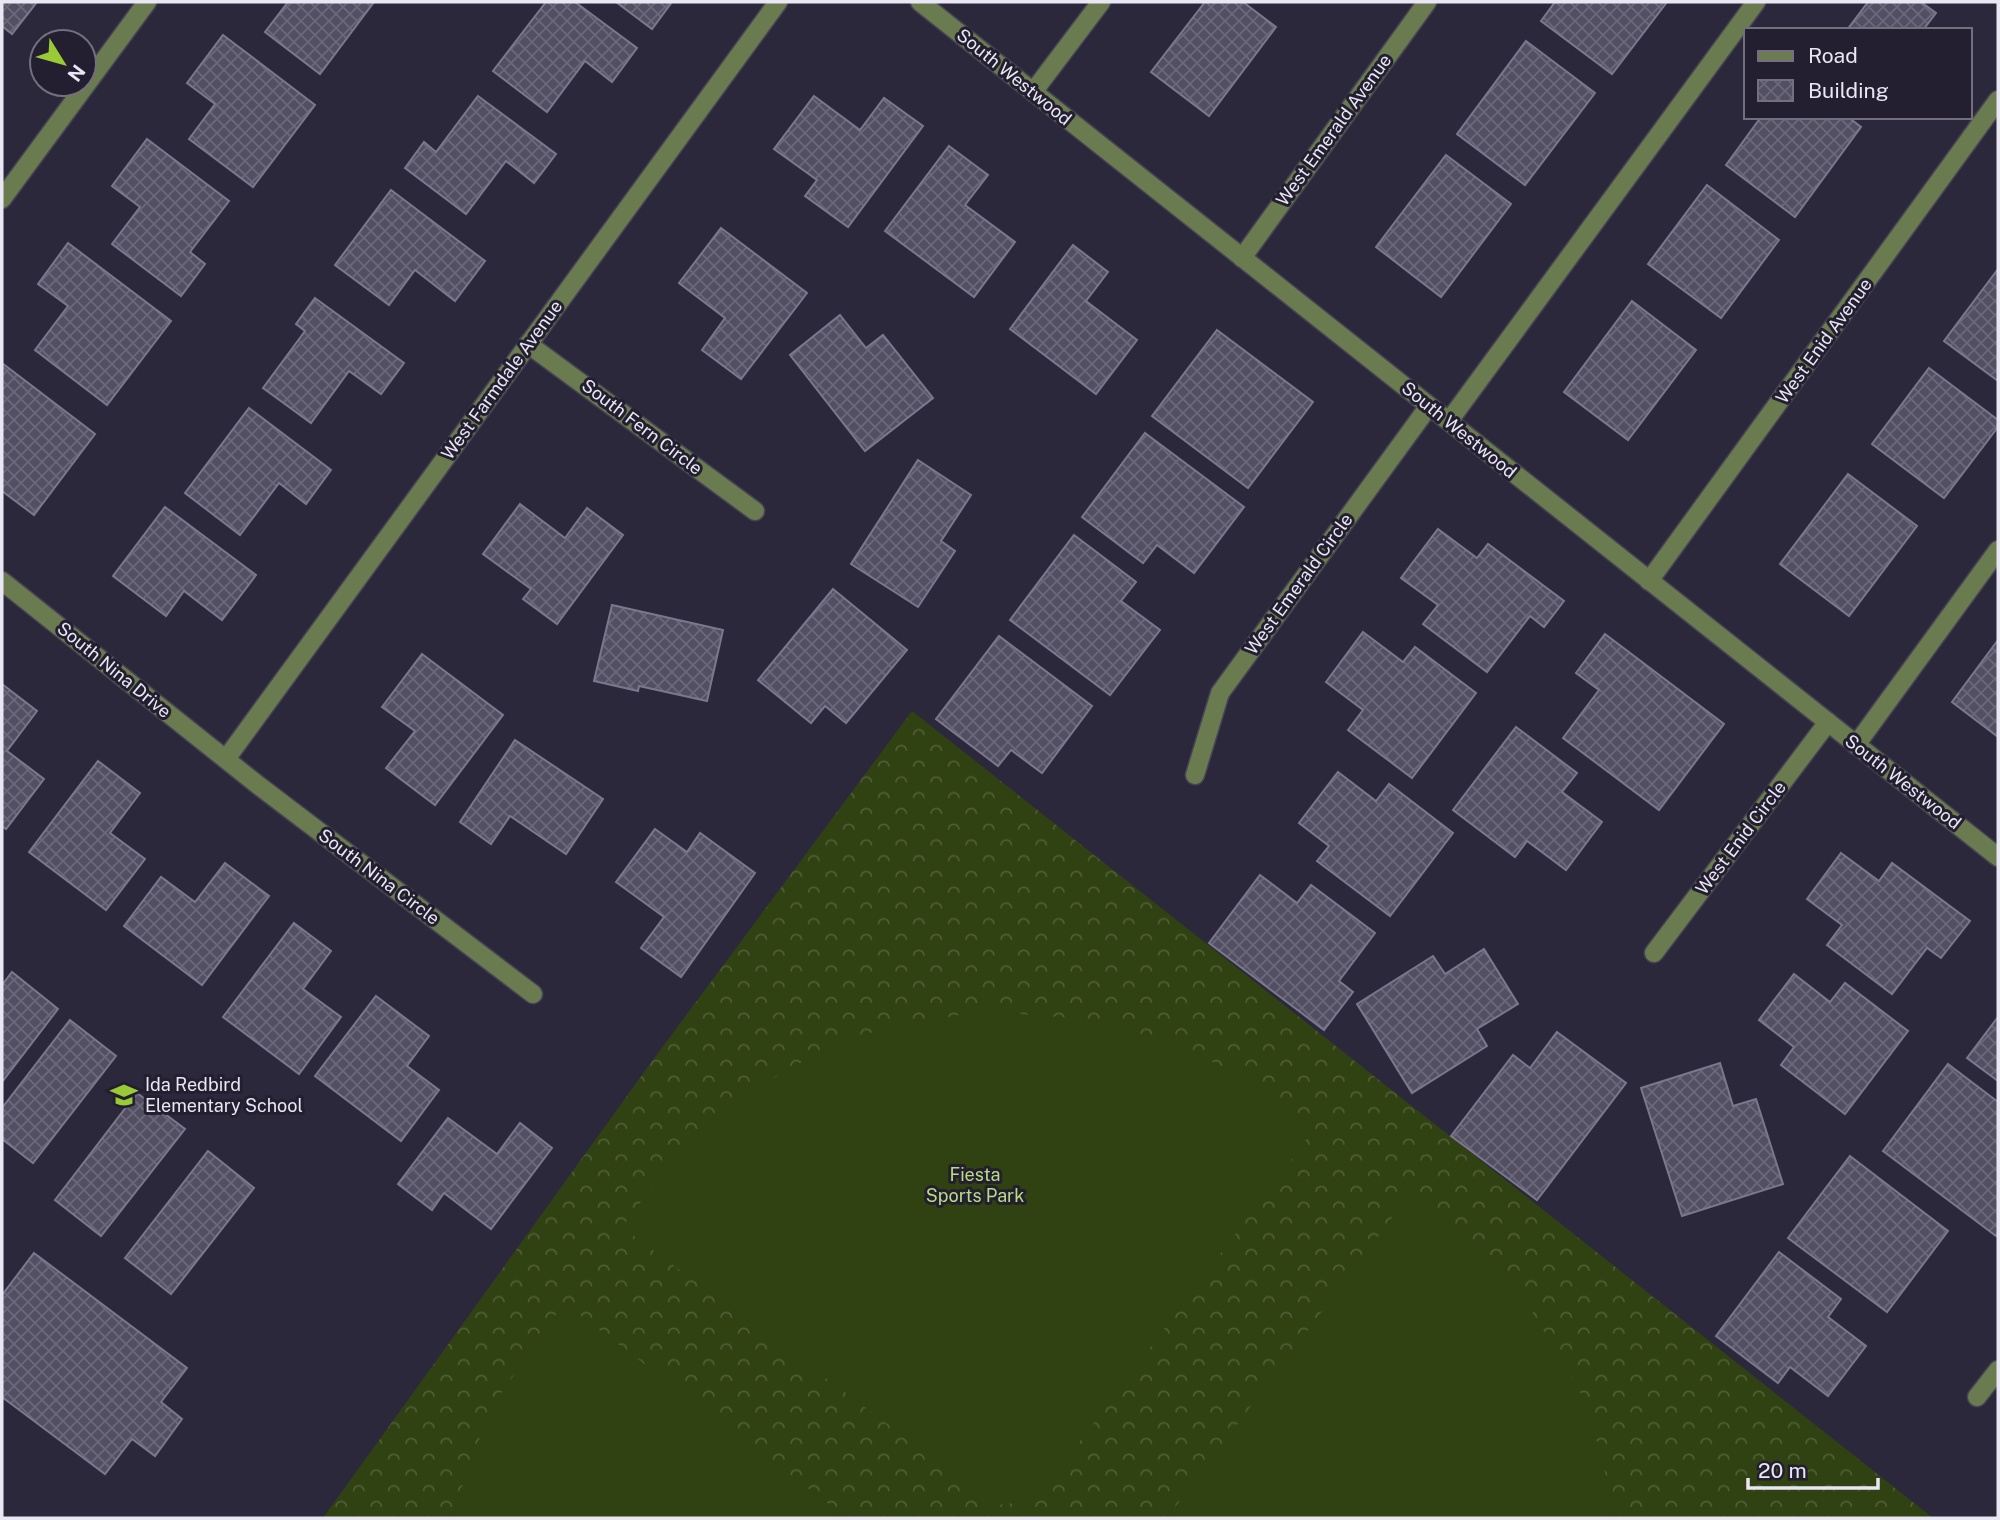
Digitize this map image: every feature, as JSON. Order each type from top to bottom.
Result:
[{"type":"street","points":[[2,199],[147,2]]},
{"type":"street","name":"West Farmdale Avenue","points":[[226,759],[778,2]]},
{"type":"street","name":"South Westwood","points":[[920,2],[1998,857]]},
{"type":"street","points":[[1033,92],[1101,2]]},
{"type":"street","name":"West Emerald Avenue","points":[[1242,258],[1427,2]]},
{"type":"street","points":[[1448,421],[1756,2]]},
{"type":"street","name":"West Enid Avenue","points":[[1649,582],[1998,100]]},
{"type":"street","name":"South Fern Circle","points":[[528,344],[755,511]]},
{"type":"street","name":"West Emerald Circle","points":[[1195,775],[1220,693],[1429,406]]},
{"type":"street","points":[[1856,745],[1998,550]]},
{"type":"street","name":"South Nina Drive","points":[[2,580],[226,759]]},
{"type":"street","name":"West Enid Circle","points":[[1654,953],[1828,723]]},
{"type":"street","name":"South Nina Circle","points":[[226,759],[533,994]]},
{"type":"street","points":[[1977,1397],[1998,1370]]},
{"type":"green space","name":"Fiesta Sports Park","points":[[912,711],[1933,1518],[323,1518],[647,1068]]},
{"type":"green space","points":[[979,1011],[1099,1020],[1195,1052],[1256,1086],[1314,1129],[1035,1501],[997,1505],[622,1227],[659,1178],[733,1104],[793,1066],[873,1032]]},
{"type":"green space","points":[[1407,1198],[1456,1235],[1528,1305],[1587,1404],[1617,1518],[1167,1518]]},
{"type":"green space","points":[[564,1303],[847,1518],[453,1518],[471,1457],[500,1395]]},
{"type":"building","points":[[2,2],[37,2],[12,34],[2,26]]},
{"type":"building","points":[[288,2],[374,2],[320,74],[265,32]]},
{"type":"building","points":[[546,2],[575,2],[637,48],[612,82],[585,61],[547,112],[493,71]]},
{"type":"building","points":[[616,2],[672,2],[652,29]]},
{"type":"building","points":[[1205,2],[1243,2],[1276,27],[1209,116],[1151,72]]},
{"type":"building","points":[[1555,2],[1667,2],[1612,74],[1541,21]]},
{"type":"building","points":[[1868,2],[1921,2],[1936,13],[1925,28],[1848,28]]},
{"type":"building","points":[[223,35],[315,105],[253,187],[189,139],[215,104],[187,83]]},
{"type":"building","points":[[1526,41],[1595,93],[1525,185],[1457,134]]},
{"type":"building","points":[[478,96],[556,154],[534,183],[506,161],[466,214],[405,168],[424,142],[436,152]]},
{"type":"building","points":[[814,96],[860,130],[884,98],[923,126],[848,227],[805,196],[817,180],[774,149]]},
{"type":"building","points":[[1760,119],[1851,119],[1861,127],[1795,217],[1726,165]]},
{"type":"building","points":[[147,139],[229,201],[190,252],[205,264],[181,296],[112,244],[140,207],[112,186]]},
{"type":"building","points":[[949,146],[988,175],[965,205],[1015,242],[974,297],[885,231]]},
{"type":"building","points":[[1446,155],[1511,204],[1441,297],[1376,247]]},
{"type":"building","points":[[1707,185],[1779,240],[1721,318],[1648,264]]},
{"type":"building","points":[[391,190],[485,261],[455,301],[415,270],[389,305],[335,265]]},
{"type":"building","points":[[721,228],[807,293],[741,379],[702,350],[725,318],[679,283]]},
{"type":"building","points":[[68,243],[171,321],[107,405],[35,350],[68,306],[38,284]]},
{"type":"building","points":[[1073,245],[1108,272],[1086,301],[1137,340],[1096,394],[1010,329]]},
{"type":"building","points":[[1998,269],[1998,381],[1944,341]]},
{"type":"building","points":[[315,298],[404,363],[381,394],[349,371],[311,423],[263,388],[305,331],[296,324]]},
{"type":"building","points":[[1632,301],[1696,350],[1628,440],[1564,392]]},
{"type":"building","points":[[840,315],[866,348],[883,335],[933,398],[865,451],[790,355]]},
{"type":"building","points":[[1217,330],[1313,402],[1248,488],[1152,416]]},
{"type":"building","points":[[2,363],[95,434],[34,515],[2,491]]},
{"type":"building","points":[[1929,368],[1998,420],[1998,427],[1944,498],[1872,444]]},
{"type":"building","points":[[249,408],[331,470],[306,504],[279,483],[240,535],[185,493]]},
{"type":"building","points":[[1145,433],[1244,507],[1194,573],[1157,545],[1143,563],[1082,517]]},
{"type":"building","points":[[918,460],[971,495],[941,541],[955,551],[918,607],[851,564]]},
{"type":"building","points":[[1848,474],[1917,526],[1849,616],[1780,564]]},
{"type":"building","points":[[520,504],[565,538],[587,508],[623,535],[557,624],[523,599],[531,589],[483,554]]},
{"type":"building","points":[[165,507],[256,575],[222,620],[184,591],[166,616],[113,576]]},
{"type":"building","points":[[1438,529],[1477,558],[1488,544],[1564,601],[1544,627],[1530,616],[1487,672],[1423,624],[1438,605],[1401,578]]},
{"type":"building","points":[[1074,535],[1136,582],[1121,601],[1160,630],[1110,695],[1010,620]]},
{"type":"building","points":[[833,589],[907,650],[846,723],[825,706],[811,723],[758,680]]},
{"type":"building","points":[[612,605],[723,630],[707,701],[639,686],[638,691],[594,681]]},
{"type":"building","points":[[1363,632],[1403,662],[1415,647],[1476,693],[1412,778],[1348,730],[1363,710],[1326,682]]},
{"type":"building","points":[[1605,634],[1724,724],[1659,810],[1563,738],[1599,690],[1576,673]]},
{"type":"building","points":[[999,636],[1092,706],[1042,773],[1011,750],[998,766],[936,719]]},
{"type":"building","points":[[1998,640],[1998,737],[1952,702]]},
{"type":"building","points":[[422,654],[503,715],[435,805],[386,768],[415,731],[382,707]]},
{"type":"building","points":[[2,684],[37,711],[7,751],[44,779],[6,829],[2,826]]},
{"type":"building","points":[[1516,727],[1577,773],[1562,792],[1602,822],[1566,870],[1527,841],[1515,857],[1453,810]]},
{"type":"building","points":[[515,740],[603,799],[566,854],[510,816],[491,844],[460,822]]},
{"type":"building","points":[[98,761],[140,793],[110,833],[145,859],[106,910],[29,852]]},
{"type":"building","points":[[1338,772],[1376,801],[1389,784],[1453,833],[1390,916],[1317,861],[1329,846],[1299,823]]},
{"type":"building","points":[[655,829],[687,852],[700,833],[755,873],[681,977],[641,948],[664,917],[616,882]]},
{"type":"building","points":[[1841,853],[1879,881],[1892,863],[1970,921],[1941,958],[1927,948],[1892,994],[1827,945],[1842,925],[1807,899]]},
{"type":"building","points":[[225,863],[269,896],[202,985],[124,926],[161,877],[195,902]]},
{"type":"building","points":[[1260,875],[1297,903],[1311,885],[1375,933],[1339,981],[1353,992],[1324,1030],[1209,943]]},
{"type":"building","points":[[294,923],[331,951],[303,989],[341,1017],[299,1074],[223,1017]]},
{"type":"building","points":[[1484,949],[1518,1004],[1477,1029],[1487,1046],[1412,1093],[1357,1004],[1433,956],[1445,974]]},
{"type":"building","points":[[12,972],[58,1009],[2,1082],[2,985]]},
{"type":"building","points":[[1794,974],[1830,1002],[1845,983],[1908,1031],[1845,1114],[1781,1065],[1794,1047],[1759,1020]]},
{"type":"building","points":[[376,996],[429,1036],[407,1066],[439,1090],[401,1141],[315,1076]]},
{"type":"building","points":[[1998,1017],[1998,1081],[1967,1058]]},
{"type":"building","points":[[70,1020],[116,1056],[33,1163],[2,1139],[2,1108]]},
{"type":"building","points":[[1557,1032],[1626,1083],[1537,1200],[1451,1136],[1513,1055],[1530,1068]]},
{"type":"building","points":[[1720,1063],[1733,1106],[1756,1099],[1783,1184],[1682,1216],[1641,1088]]},
{"type":"building","points":[[1948,1064],[1998,1102],[1996,1236],[1883,1151]]},
{"type":"building","points":[[137,1093],[185,1129],[101,1236],[55,1200]]},
{"type":"building","points":[[448,1118],[497,1154],[520,1123],[552,1148],[491,1229],[444,1193],[432,1210],[398,1184]]},
{"type":"building","points":[[208,1151],[254,1188],[171,1294],[125,1258]]},
{"type":"building","points":[[1850,1156],[1948,1231],[1887,1312],[1788,1238]]},
{"type":"building","points":[[1779,1252],[1841,1299],[1828,1317],[1866,1346],[1828,1396],[1790,1367],[1778,1383],[1716,1336]]},
{"type":"building","points":[[34,1253],[187,1368],[161,1402],[182,1419],[155,1456],[132,1439],[105,1474],[2,1397],[2,1295]]},
{"type":"place","name":"Ida Redbird Elementary School","points":[[124,1095]]}]
